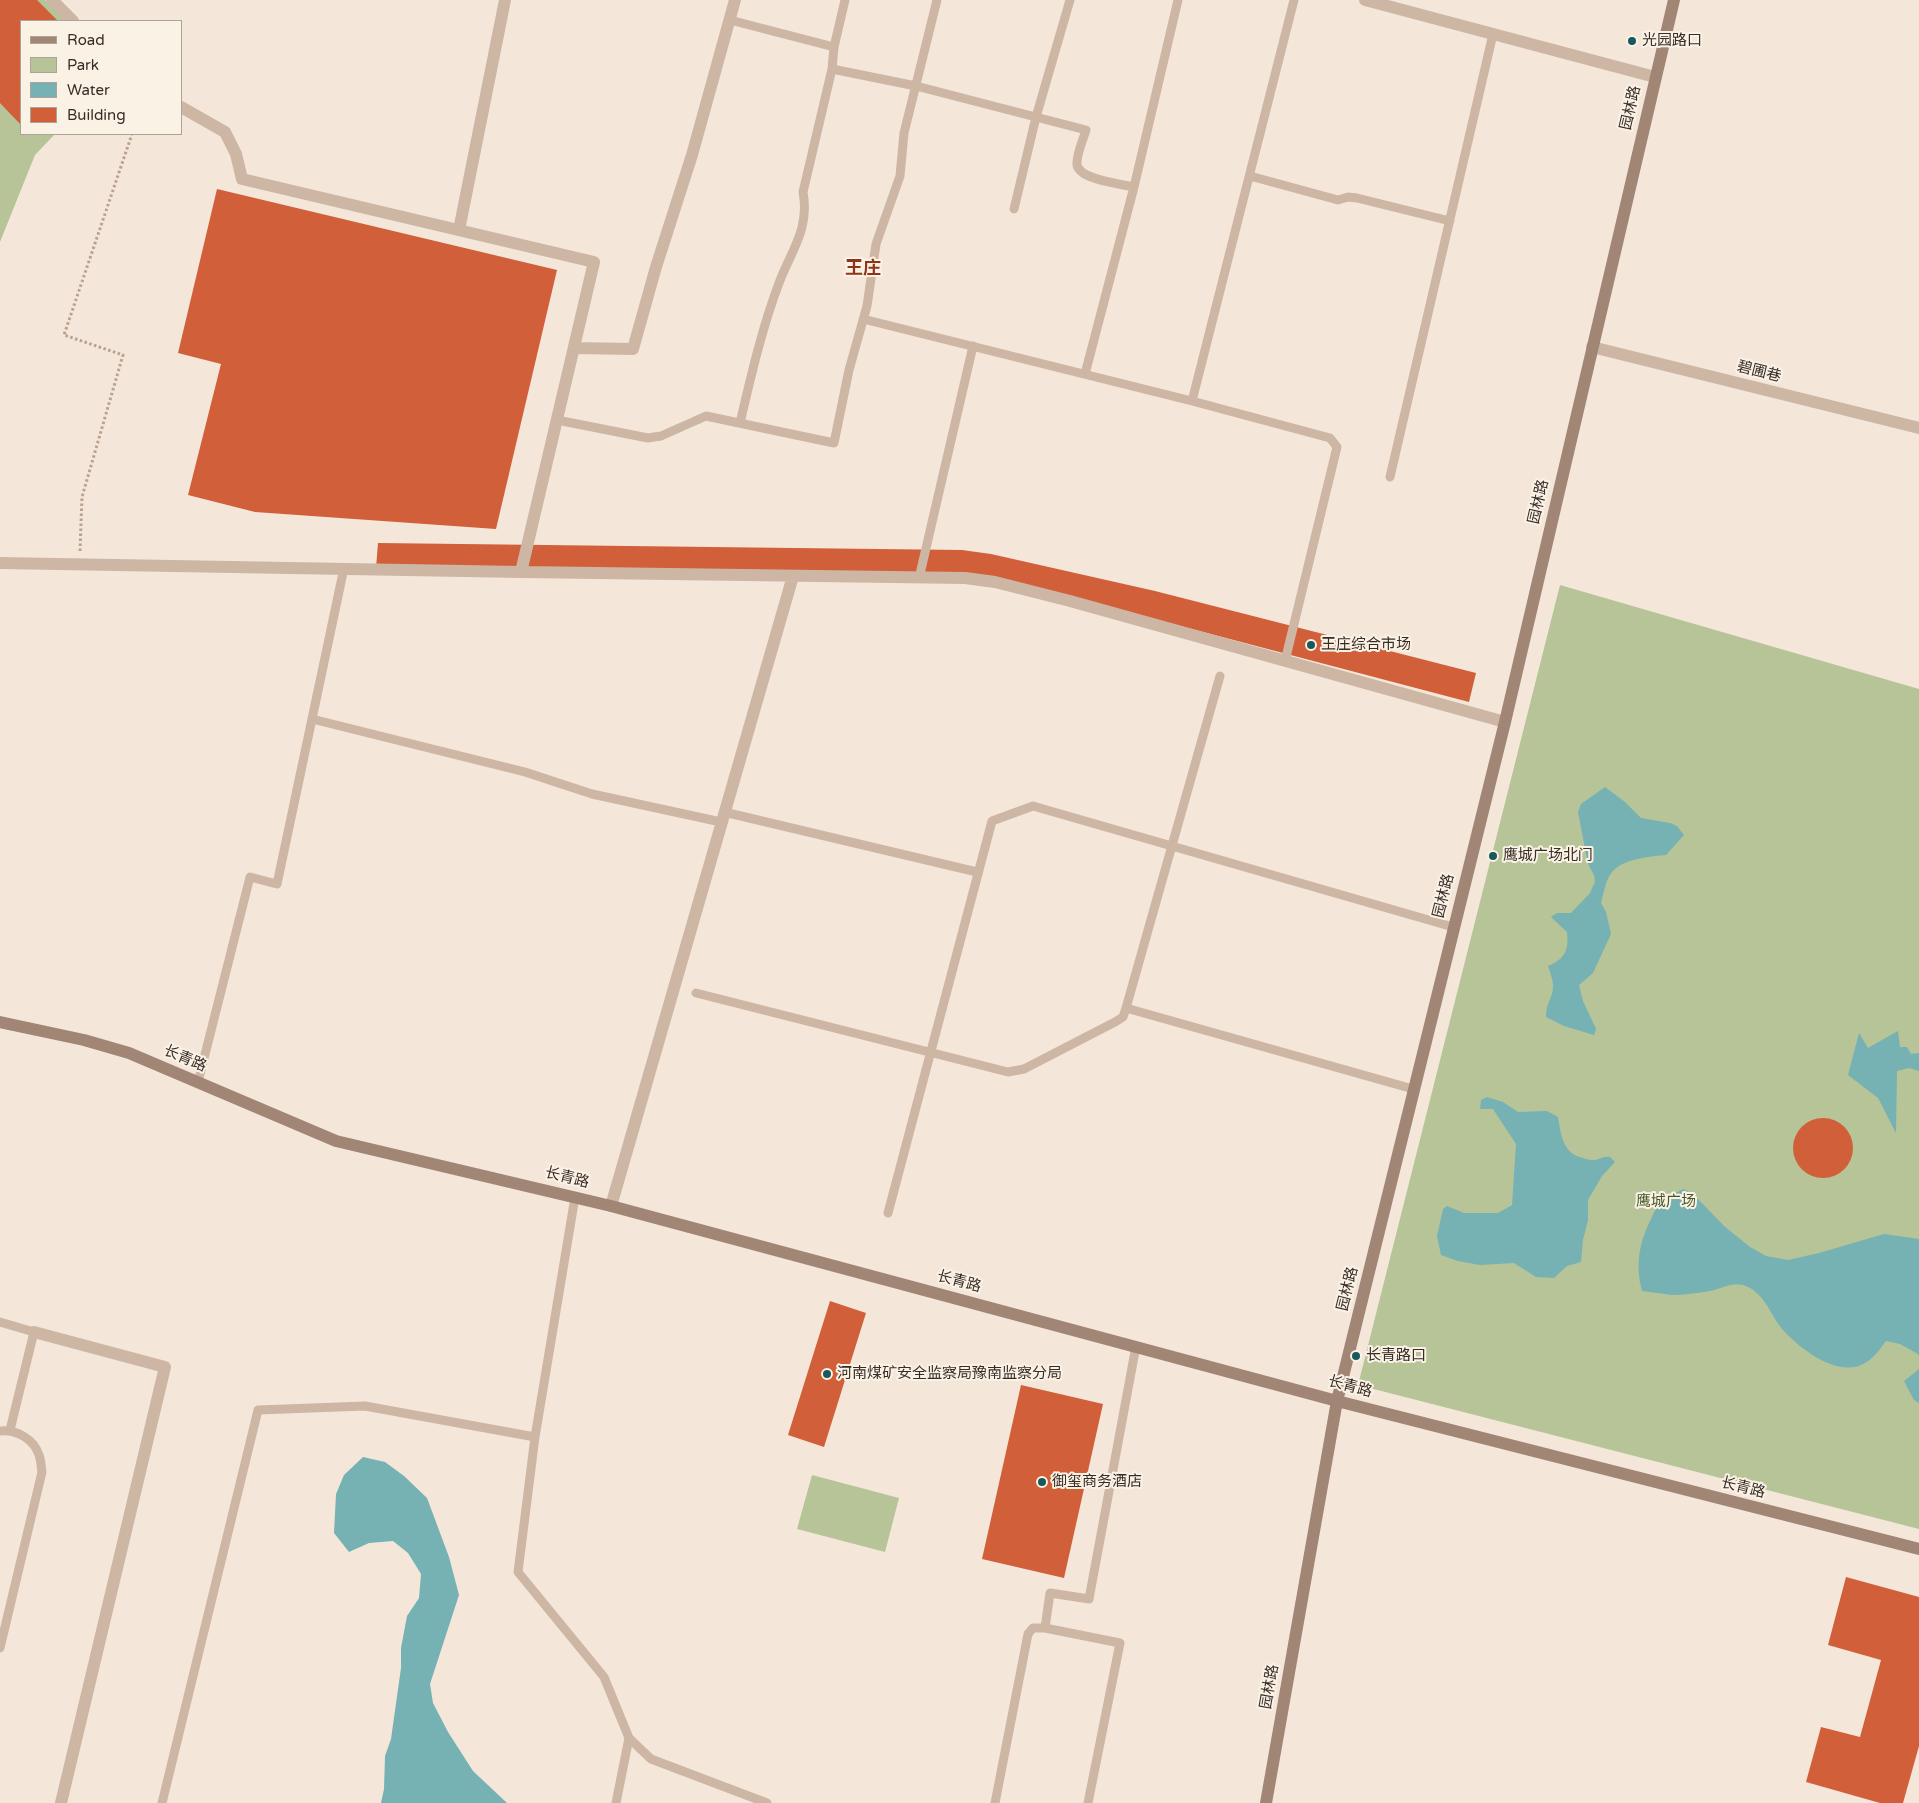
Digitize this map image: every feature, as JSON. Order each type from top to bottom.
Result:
[{"type":"street","points":[[52,0],[72,20]]},
{"type":"street","points":[[459,230],[505,0]]},
{"type":"street","points":[[574,348],[634,349],[656,267],[692,155],[735,0]]},
{"type":"street","points":[[1365,0],[1655,77]]},
{"type":"street","name":"园林路","points":[[1266,1803],[1337,1401],[1505,722],[1674,0]]},
{"type":"street","points":[[182,108],[225,132],[236,154],[242,179],[594,262],[521,572]]},
{"type":"street","name":"碧圃巷","points":[[1592,347],[1919,428]]},
{"type":"street","points":[[0,563],[965,578],[995,582],[1070,601],[1505,722]]},
{"type":"street","points":[[611,1206],[793,576]]},
{"type":"street","name":"长青路","points":[[0,1022],[84,1040],[129,1053],[336,1140],[611,1206],[1337,1401],[1919,1550]]},
{"type":"street","points":[[34,1332],[165,1367],[61,1803]]},
{"type":"lane","points":[[740,423],[753,366],[779,282],[794,252],[802,227],[806,208],[803,192],[832,69],[834,46],[845,0]]},
{"type":"lane","points":[[557,420],[648,438],[661,436],[706,416],[834,443],[849,370],[867,306],[876,244],[900,176],[904,133],[937,0]]},
{"type":"lane","points":[[1014,209],[1036,117],[1070,0]]},
{"type":"lane","points":[[1085,374],[1134,188],[1178,0]]},
{"type":"lane","points":[[1192,401],[1294,0]]},
{"type":"lane","points":[[730,20],[834,46]]},
{"type":"lane","points":[[1390,477],[1493,34]]},
{"type":"lane","points":[[832,69],[916,86],[1086,130],[1077,163],[1080,170],[1086,176],[1134,188]]},
{"type":"lane","points":[[1250,176],[1338,200],[1348,197],[1357,198],[1450,221]]},
{"type":"lane","points":[[863,319],[1192,401],[1330,438],[1337,448],[1285,661]]},
{"type":"lane","points":[[920,574],[973,346]]},
{"type":"lane","points":[[198,1082],[250,877],[277,884],[344,568]]},
{"type":"lane","points":[[696,992],[1008,1072],[1024,1069],[1115,1022],[1123,1017],[1126,1008],[1220,676]]},
{"type":"lane","points":[[312,719],[525,772],[592,794],[723,817],[977,872]]},
{"type":"lane","points":[[888,1213],[992,821],[1033,806],[1453,926]]},
{"type":"lane","points":[[1126,1008],[1413,1089]]},
{"type":"lane","points":[[575,1197],[534,1437],[518,1572],[604,1677],[629,1738],[650,1759],[767,1803]]},
{"type":"lane","points":[[0,1322],[34,1332],[10,1430]]},
{"type":"lane","points":[[1045,1628],[1050,1593],[1089,1599],[1136,1346]]},
{"type":"lane","points":[[162,1803],[258,1410],[365,1406],[534,1437]]},
{"type":"lane","points":[[0,1432],[10,1430],[26,1437],[39,1454],[42,1472],[0,1648]]},
{"type":"lane","points":[[995,1803],[1028,1634],[1033,1628],[1045,1628],[1120,1643],[1088,1803]]},
{"type":"lane","points":[[616,1803],[629,1738]]},
{"type":"path","points":[[79,565],[82,497],[123,355],[64,335],[132,135]]},
{"type":"green space","points":[[0,0],[45,0],[66,20],[20,20],[20,135],[54,135],[35,155],[0,242]]},
{"type":"green space","name":"鹰城广场","points":[[1560,585],[1919,689],[1919,1529],[1358,1385]]},
{"type":"green space","points":[[812,1475],[899,1498],[885,1552],[797,1529]]},
{"type":"water","points":[[1605,787],[1625,802],[1641,818],[1670,823],[1677,826],[1684,835],[1666,855],[1632,860],[1615,869],[1607,880],[1601,903],[1606,912],[1611,934],[1593,973],[1579,985],[1583,1001],[1596,1029],[1594,1035],[1564,1026],[1546,1017],[1553,987],[1548,966],[1562,957],[1567,944],[1567,932],[1551,917],[1557,913],[1571,913],[1590,893],[1595,882],[1594,875],[1588,864],[1578,812],[1581,804]]},
{"type":"water","points":[[1898,1031],[1900,1047],[1907,1047],[1911,1054],[1919,1053],[1919,1071],[1909,1068],[1897,1071],[1896,1133],[1878,1098],[1848,1075],[1859,1033],[1868,1048]]},
{"type":"water","points":[[1487,1097],[1503,1102],[1518,1112],[1547,1111],[1558,1117],[1564,1143],[1576,1156],[1592,1160],[1610,1157],[1615,1162],[1602,1176],[1588,1200],[1588,1220],[1583,1240],[1581,1262],[1567,1266],[1554,1278],[1536,1277],[1514,1263],[1480,1265],[1458,1261],[1441,1255],[1437,1236],[1443,1209],[1447,1206],[1464,1213],[1498,1213],[1512,1205],[1516,1144],[1493,1109],[1480,1109],[1481,1100]]},
{"type":"water","points":[[1684,1189],[1697,1198],[1724,1226],[1750,1247],[1766,1256],[1788,1260],[1884,1234],[1919,1239],[1919,1356],[1900,1344],[1886,1341],[1874,1356],[1865,1363],[1855,1367],[1832,1365],[1810,1353],[1790,1338],[1778,1324],[1762,1298],[1751,1288],[1743,1285],[1734,1284],[1710,1291],[1681,1295],[1642,1291],[1639,1254],[1647,1228],[1658,1206],[1667,1198]]},
{"type":"water","points":[[1919,1369],[1919,1403],[1914,1400],[1904,1381]]},
{"type":"water","points":[[363,1457],[385,1462],[404,1476],[427,1498],[449,1557],[459,1595],[430,1684],[433,1703],[448,1732],[473,1771],[507,1803],[381,1803],[384,1789],[385,1756],[391,1739],[401,1668],[401,1648],[407,1616],[419,1598],[421,1574],[408,1553],[393,1541],[369,1543],[349,1552],[334,1533],[336,1494],[344,1475]]},
{"type":"building","points":[[0,0],[37,0],[57,20],[20,20],[20,124],[0,103]]},
{"type":"building","points":[[217,189],[557,270],[496,529],[255,512],[188,495],[221,364],[178,353]]},
{"type":"building","name":"王庄综合市场","points":[[378,543],[962,550],[991,554],[1155,591],[1476,673],[1469,702],[1150,618],[986,579],[376,568]]},
{"type":"building","points":[[1817,1118],[1829,1118],[1845,1126],[1851,1136],[1853,1148],[1851,1160],[1845,1170],[1829,1178],[1817,1178],[1801,1170],[1793,1154],[1793,1142],[1801,1126]]},
{"type":"building","name":"河南煤矿安全监察局豫南监察分局","points":[[830,1301],[866,1313],[824,1447],[788,1435]]},
{"type":"building","name":"御玺商务酒店","points":[[1021,1385],[1103,1404],[1064,1578],[982,1559]]},
{"type":"building","points":[[1846,1577],[1919,1597],[1919,1746],[1903,1803],[1880,1803],[1806,1782],[1821,1727],[1860,1737],[1881,1660],[1828,1645]]},
{"type":"place","name":"光园路口","points":[[1632,41]]},
{"type":"place","name":"王庄综合市场","points":[[1311,645]]},
{"type":"place","name":"鹰城广场北门","points":[[1493,856]]},
{"type":"place","name":"长青路口","points":[[1356,1356]]},
{"type":"place","name":"河南煤矿安全监察局豫南监察分局","points":[[827,1374]]},
{"type":"place","name":"御玺商务酒店","points":[[1042,1482]]},
{"type":"district","name":"王庄","points":[[863,269]]}]
